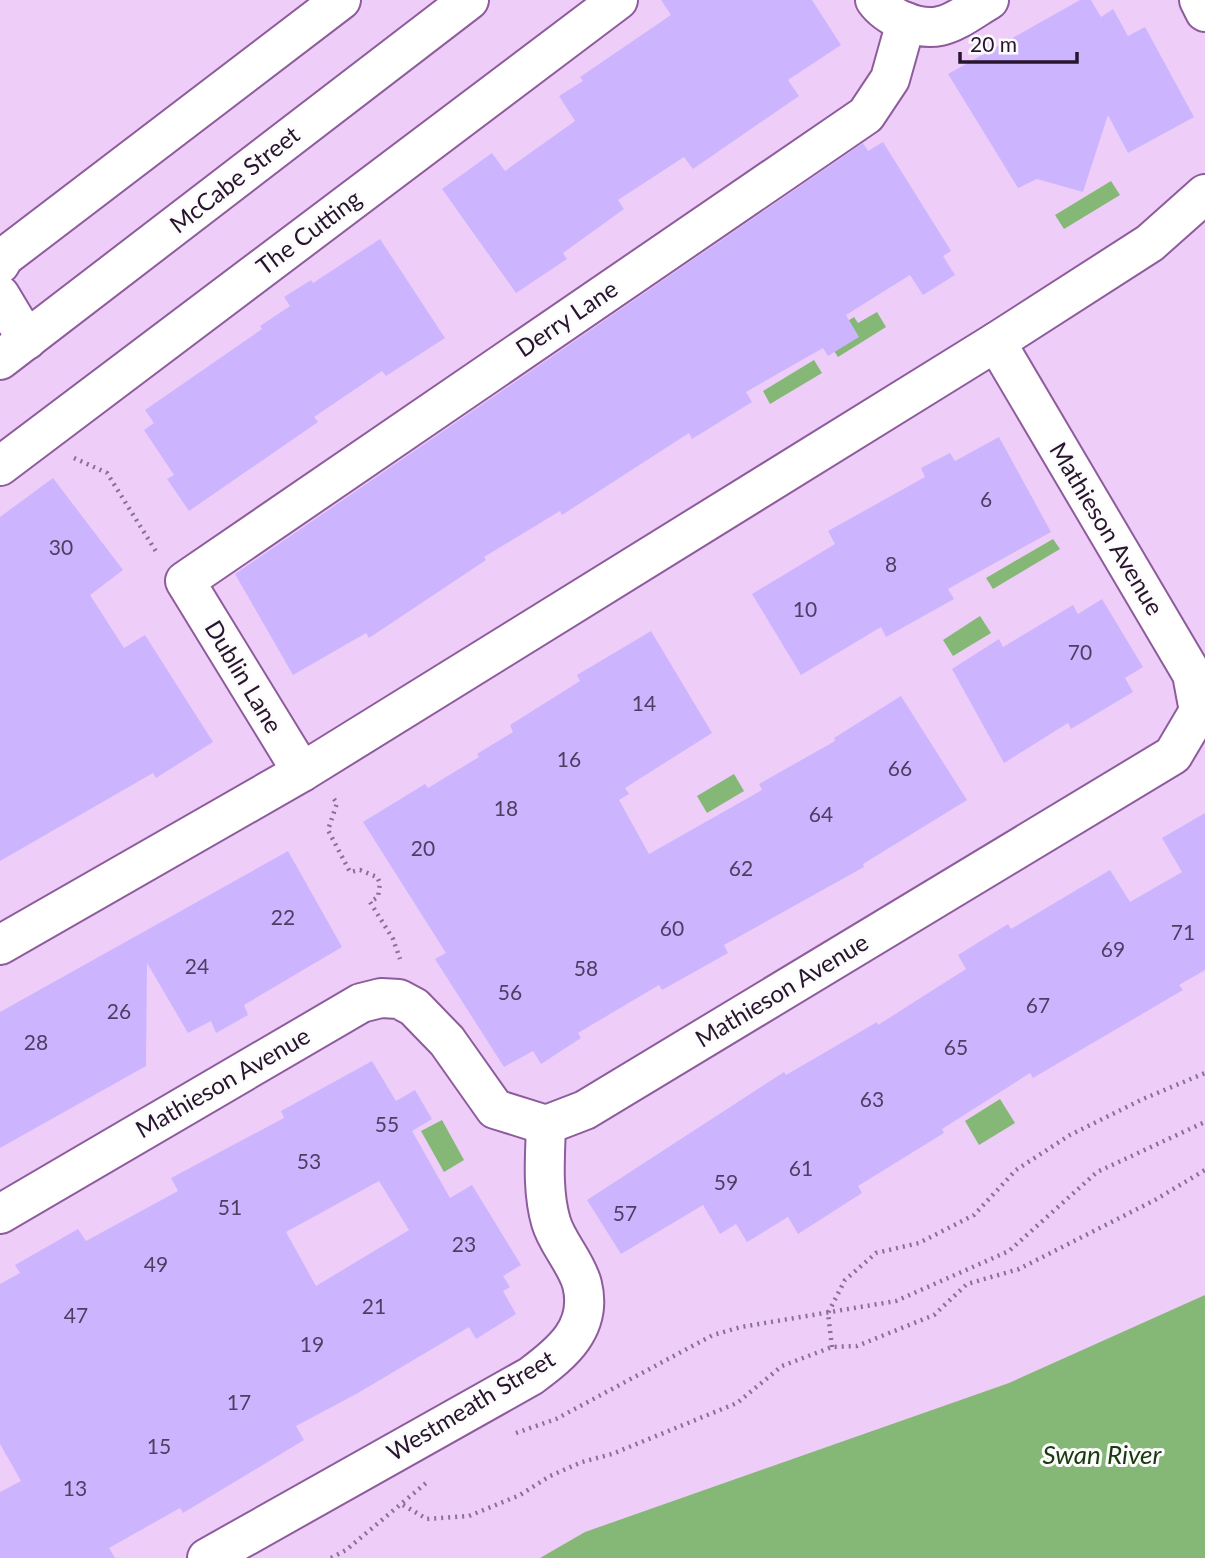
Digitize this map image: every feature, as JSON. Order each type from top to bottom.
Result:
[{"type":"street","points":[[0,264],[4,257],[341,0]]},
{"type":"street","name":"McCabe Street","points":[[14,350],[469,0]]},
{"type":"street","name":"The Cutting","points":[[0,466],[618,0]]},
{"type":"street","points":[[875,0],[882,10],[906,22],[939,27],[989,0]]},
{"type":"street","points":[[1199,0],[1205,12]]},
{"type":"street","name":"Derry Lane","points":[[185,581],[866,115],[890,79],[906,22]]},
{"type":"street","points":[[0,945],[302,772],[996,342],[1150,243],[1205,194]]},
{"type":"street","points":[[1150,243],[1205,219]]},
{"type":"street","points":[[0,295],[14,350]]},
{"type":"street","name":"Mathieson Avenue","points":[[0,1214],[361,1003],[381,998],[399,999],[414,1007],[447,1041],[495,1109],[546,1125],[585,1110],[1173,755],[1202,711],[1192,674],[996,342]]},
{"type":"street","name":"Dublin Lane","points":[[185,581],[302,772]]},
{"type":"street","name":"Westmeath Street","points":[[207,1558],[531,1376],[567,1349],[582,1320],[582,1285],[551,1223],[545,1189],[546,1125]]},
{"type":"path","points":[[68,456],[107,473],[150,546]]},
{"type":"path","points":[[337,803],[328,830],[350,872],[360,870],[377,877],[380,883],[378,897],[370,902],[393,939]]},
{"type":"path","points":[[832,1347],[828,1313],[845,1280],[876,1253],[919,1243],[974,1215],[1016,1170],[1070,1135],[1143,1098],[1205,1073]]},
{"type":"path","points":[[504,1438],[556,1419],[713,1335],[741,1327],[896,1301],[1009,1251],[1097,1172],[1205,1122]]},
{"type":"path","points":[[402,1505],[427,1519],[469,1516],[520,1495],[550,1476],[582,1462],[612,1454],[737,1404],[782,1366],[832,1347],[857,1346],[934,1315],[967,1284],[1019,1269],[1205,1170]]},
{"type":"path","points":[[331,1558],[402,1505],[428,1480]]},
{"type":"water","points":[[1111,181],[1120,195],[1064,229],[1055,215]]},
{"type":"water","points":[[877,312],[886,327],[838,357],[824,336],[854,317],[858,323]]},
{"type":"water","points":[[814,360],[822,373],[770,404],[763,391]]},
{"type":"water","points":[[1053,539],[1060,549],[993,589],[986,578]]},
{"type":"water","points":[[980,616],[991,633],[953,656],[943,640]]},
{"type":"water","points":[[734,774],[744,791],[707,813],[697,796]]},
{"type":"water","points":[[1000,1099],[1015,1123],[979,1145],[965,1121]]},
{"type":"water","points":[[442,1120],[464,1160],[444,1172],[421,1131]]},
{"type":"water","name":"Swan River","points":[[1205,1295],[1205,1558],[540,1558],[585,1532],[1009,1383]]},
{"type":"building","points":[[661,0],[812,0],[841,45],[788,80],[799,96],[693,169],[684,157],[618,200],[624,209],[563,253],[567,259],[516,293],[442,189],[492,153],[505,171],[575,121],[559,96],[583,81],[580,77],[671,15]]},
{"type":"building","points":[[1080,0],[1091,0],[1101,17],[1113,9],[1128,36],[1145,27],[1194,117],[1128,153],[1108,115],[1083,192],[1037,179],[1018,188],[948,74]]},
{"type":"building","points":[[883,142],[951,251],[943,256],[955,275],[923,295],[910,275],[846,315],[859,337],[828,356],[823,348],[746,392],[752,402],[692,439],[689,433],[562,515],[560,511],[484,557],[486,560],[369,638],[366,633],[293,675],[235,574],[863,143],[868,151]]},
{"type":"building","points":[[380,239],[445,338],[386,376],[382,371],[314,417],[318,422],[189,511],[167,479],[174,475],[144,430],[154,423],[145,410],[262,329],[260,326],[290,306],[284,297],[311,280],[313,283]]},
{"type":"building","points":[[999,437],[1051,532],[948,589],[954,599],[886,637],[881,627],[801,675],[752,594],[835,544],[828,531],[925,477],[921,468],[950,453],[955,461]]},
{"type":"building","points":[[53,478],[123,570],[90,595],[124,648],[145,635],[213,742],[156,778],[153,773],[0,861],[0,517]]},
{"type":"building","points":[[1102,599],[1143,667],[1125,678],[1133,692],[1071,729],[1068,723],[1004,763],[952,669],[999,639],[1003,647],[1073,605],[1078,614]]},
{"type":"building","points":[[651,631],[712,733],[625,788],[629,794],[619,800],[649,854],[762,790],[759,784],[835,741],[834,738],[901,696],[967,800],[863,864],[864,867],[724,945],[728,953],[662,990],[659,985],[578,1033],[581,1038],[541,1064],[533,1051],[504,1067],[435,959],[446,953],[363,822],[425,784],[428,788],[479,757],[477,754],[513,732],[510,725],[580,681],[577,675]]},
{"type":"building","points":[[1205,813],[1205,970],[1179,985],[1183,990],[1033,1078],[1030,1073],[942,1129],[944,1133],[858,1186],[862,1193],[798,1234],[788,1217],[747,1242],[736,1224],[720,1234],[703,1205],[621,1254],[587,1200],[784,1072],[786,1075],[877,1022],[878,1025],[966,969],[958,955],[1008,924],[1011,929],[1110,870],[1130,902],[1182,872],[1162,838]]},
{"type":"building","points":[[288,851],[342,947],[244,1005],[248,1015],[216,1033],[211,1021],[188,1033],[147,963],[146,1066],[0,1148],[0,1012]]},
{"type":"building","points":[[372,1061],[396,1101],[415,1090],[432,1119],[412,1131],[450,1198],[472,1185],[521,1265],[503,1276],[510,1287],[503,1291],[516,1314],[476,1339],[469,1327],[358,1393],[296,1426],[304,1440],[183,1513],[180,1508],[109,1548],[115,1558],[0,1558],[0,1492],[21,1481],[0,1444],[0,1284],[20,1273],[15,1265],[78,1229],[86,1241],[178,1191],[171,1178],[284,1118],[281,1111]],"holes":[[[379,1181],[409,1230],[316,1286],[286,1232]]]}]
